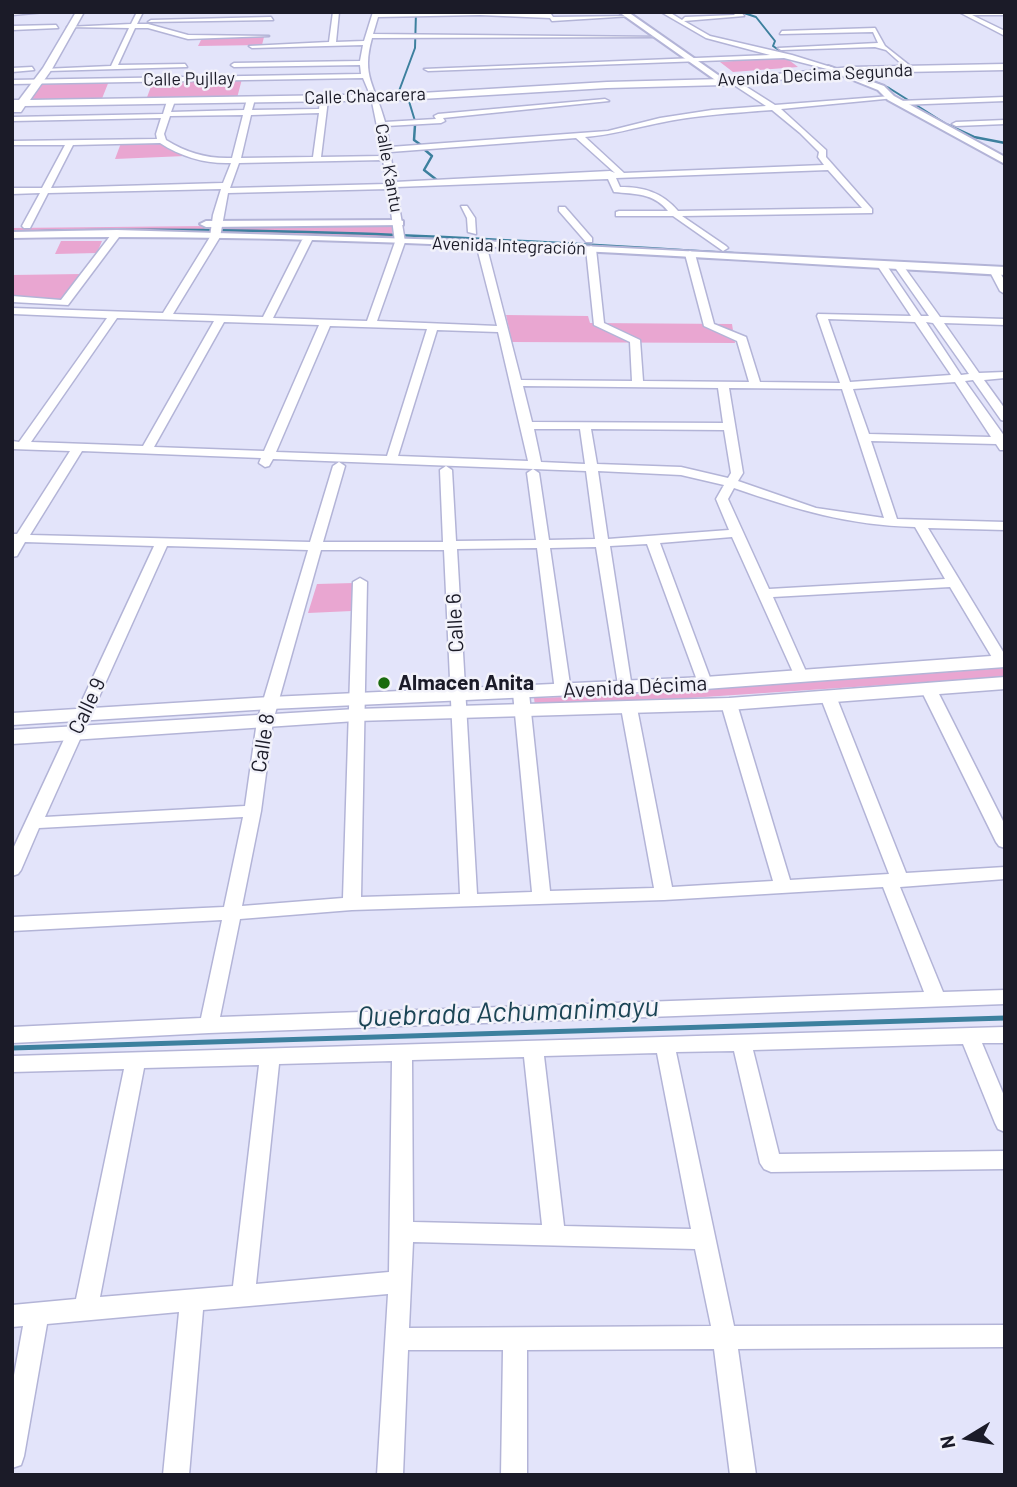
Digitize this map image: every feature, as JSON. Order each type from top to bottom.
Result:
[{"type":"main road","points":[[12,118],[17,103],[39,81],[80,12]]},
{"type":"main road","points":[[50,38],[59,24]]},
{"type":"main road","points":[[12,95],[18,81],[32,69],[38,59]]},
{"type":"main road","name":"Avenida Decima Segunda","points":[[709,82],[907,66],[1005,66]]},
{"type":"main road","name":"Avenida Decima Segunda","points":[[835,70],[1005,66]]},
{"type":"main road","name":"Calle Chacarera","points":[[17,103],[374,97],[709,82]]},
{"type":"main road","name":"Avenida Décima","points":[[12,737],[79,724],[268,712],[626,698],[705,683],[1003,661]]},
{"type":"main road","name":"Avenida Décima","points":[[522,702],[563,691],[729,704],[1005,683]]},
{"type":"main road","name":"Avenida Décima","points":[[12,719],[79,724]]},
{"type":"street","points":[[12,13],[42,12]]},
{"type":"street","points":[[113,68],[137,26],[140,12]]},
{"type":"street","points":[[332,44],[336,12]]},
{"type":"street","points":[[664,12],[683,19],[734,18],[742,15],[735,12]]},
{"type":"street","points":[[672,12],[708,37],[755,51],[790,56],[881,88],[895,100],[1005,161]]},
{"type":"street","points":[[376,13],[551,16],[629,14],[704,59],[727,80],[765,107],[822,157],[869,211],[619,214]]},
{"type":"street","name":"Calle K'antu","points":[[371,324],[399,234],[382,124],[363,63],[376,13]]},
{"type":"street","points":[[484,13],[482,18],[502,34]]},
{"type":"street","points":[[963,13],[1005,13]]},
{"type":"street","points":[[963,13],[1005,34]]},
{"type":"street","points":[[629,14],[691,60],[775,107],[808,135],[823,152],[822,157]]},
{"type":"street","points":[[70,27],[137,26],[158,21],[271,16],[264,46]]},
{"type":"street","points":[[551,16],[564,38]]},
{"type":"street","points":[[12,28],[59,24]]},
{"type":"street","points":[[137,26],[188,37],[266,36]]},
{"type":"street","points":[[782,33],[875,30],[882,46],[907,66]]},
{"type":"street","points":[[239,46],[332,44],[502,34],[525,38],[658,37]]},
{"type":"street","points":[[194,47],[198,37]]},
{"type":"street","points":[[781,48],[882,46]]},
{"type":"street","points":[[230,78],[237,55]]},
{"type":"street","points":[[428,69],[790,56]]},
{"type":"street","points":[[180,79],[190,57]]},
{"type":"street","points":[[234,65],[363,63]]},
{"type":"street","points":[[47,69],[185,66]]},
{"type":"street","points":[[12,69],[32,69]]},
{"type":"street","name":"Calle Pujllay","points":[[18,81],[366,76]]},
{"type":"street","points":[[166,316],[215,230],[247,112],[246,78]]},
{"type":"street","points":[[317,159],[324,98]]},
{"type":"street","points":[[12,144],[162,141],[180,152],[212,161],[317,159],[608,133],[686,116],[765,107],[895,100],[1005,99]]},
{"type":"street","points":[[162,141],[160,134],[171,101]]},
{"type":"street","points":[[382,124],[441,121],[438,116],[605,101]]},
{"type":"street","points":[[12,118],[322,111]]},
{"type":"street","points":[[956,124],[1005,122]]},
{"type":"street","points":[[579,136],[621,174]]},
{"type":"street","points":[[27,226],[70,142]]},
{"type":"street","points":[[12,191],[391,185],[829,167]]},
{"type":"street","points":[[610,174],[617,190],[640,190],[665,201],[675,212],[723,248]]},
{"type":"street","points":[[464,208],[471,218],[473,232]]},
{"type":"street","points":[[562,209],[590,244],[599,325],[635,340],[638,383]]},
{"type":"street","name":"Avenida Integración","points":[[12,226],[399,234],[481,244],[723,248],[1001,269]]},
{"type":"street","name":"Avenida Integración","points":[[12,235],[215,230],[307,240],[473,232],[690,254],[1001,269]]},
{"type":"street","points":[[12,299],[64,303],[117,233]]},
{"type":"street","points":[[267,320],[307,240]]},
{"type":"street","points":[[481,244],[527,425],[563,691]]},
{"type":"street","points":[[690,254],[709,326],[742,340],[755,386]]},
{"type":"street","points":[[882,265],[980,413],[1003,443]]},
{"type":"street","points":[[899,266],[977,377],[999,401],[1005,418]]},
{"type":"street","points":[[1001,269],[1005,291]]},
{"type":"street","points":[[13,312],[26,300]]},
{"type":"street","points":[[13,312],[501,330]]},
{"type":"street","points":[[16,448],[115,314]]},
{"type":"street","points":[[892,523],[821,316],[1005,322]]},
{"type":"street","points":[[146,451],[221,318]]},
{"type":"street","points":[[267,459],[326,322]]},
{"type":"street","points":[[391,461],[433,327]]},
{"type":"street","points":[[517,383],[844,386],[1005,375]]},
{"type":"street","points":[[723,385],[737,473],[722,499],[801,676]]},
{"type":"street","points":[[980,413],[999,401]]},
{"type":"street","points":[[527,425],[729,426]]},
{"type":"street","points":[[584,425],[626,698],[664,894]]},
{"type":"street","points":[[864,437],[1003,443]]},
{"type":"street","points":[[16,448],[267,459],[391,461],[688,478],[729,486],[812,510],[892,523],[1005,526]]},
{"type":"street","points":[[76,451],[146,451],[339,466],[446,470],[534,468]]},
{"type":"street","points":[[12,553],[17,538],[76,451]]},
{"type":"street","name":"Calle 8","points":[[209,1025],[253,811],[268,712],[339,466]]},
{"type":"street","name":"Calle 6","points":[[446,470],[469,902]]},
{"type":"street","points":[[919,524],[1003,661]]},
{"type":"street","points":[[17,538],[361,547],[602,543],[736,533]]},
{"type":"street","points":[[652,540],[705,683]]},
{"type":"street","name":"Calle 9","points":[[12,870],[162,542]]},
{"type":"street","points":[[352,904],[360,582]]},
{"type":"street","points":[[764,593],[957,583]]},
{"type":"street","points":[[928,688],[1005,842]]},
{"type":"street","points":[[828,696],[936,998]]},
{"type":"street","points":[[522,702],[542,899]]},
{"type":"street","points":[[729,704],[783,886]]},
{"type":"street","points":[[34,823],[253,811]]},
{"type":"street","points":[[12,924],[352,904],[664,894],[1005,873]]},
{"type":"street","points":[[12,1035],[209,1025],[1005,997]]},
{"type":"street","points":[[12,1064],[270,1059],[1005,1035]]},
{"type":"street","points":[[969,1036],[1005,1123]]},
{"type":"street","points":[[742,1044],[771,1163],[1005,1160]]},
{"type":"street","points":[[665,1046],[725,1339],[743,1475]]},
{"type":"street","points":[[533,1050],[554,1237]]},
{"type":"street","points":[[390,1475],[402,1232],[402,1054]]},
{"type":"street","points":[[243,1296],[270,1059]]},
{"type":"street","points":[[86,1309],[135,1062]]},
{"type":"street","points":[[402,1232],[705,1239]]},
{"type":"street","points":[[12,1316],[399,1282]]},
{"type":"street","points":[[176,1475],[192,1300]]},
{"type":"street","points":[[12,1456],[37,1314]]},
{"type":"street","points":[[398,1339],[1005,1336]]},
{"type":"street","points":[[514,1475],[515,1339]]},
{"type":"shaded area","points":[[264,37],[262,45],[198,46],[202,38]]},
{"type":"shaded area","points":[[785,57],[798,67],[733,72],[720,62]]},
{"type":"shaded area","points":[[242,79],[237,98],[146,100],[153,81]]},
{"type":"shaded area","points":[[109,81],[101,101],[30,102],[42,82]]},
{"type":"shaded area","points":[[158,142],[185,156],[115,159],[121,143]]},
{"type":"shaded area","points":[[207,226],[210,230],[208,233],[12,234],[12,228]]},
{"type":"shaded area","points":[[223,226],[392,226],[393,240],[221,235]]},
{"type":"shaded area","points":[[61,241],[102,241],[97,253],[55,254]]},
{"type":"shaded area","points":[[82,274],[65,302],[12,297],[12,275]]},
{"type":"shaded area","points":[[506,315],[588,316],[590,323],[732,324],[735,343],[512,342]]},
{"type":"shaded area","points":[[354,583],[352,611],[308,613],[317,584]]},
{"type":"shaded area","points":[[1005,668],[1005,677],[629,702],[535,706],[534,698],[626,695]]},
{"type":"waterway","points":[[402,94],[399,91],[415,48],[416,12]]},
{"type":"waterway","points":[[741,12],[756,17],[775,41],[773,46],[783,53]]},
{"type":"waterway","points":[[854,73],[889,88],[951,127]]},
{"type":"waterway","points":[[408,98],[415,121]]},
{"type":"waterway","points":[[415,125],[414,140],[421,145]]},
{"type":"waterway","points":[[948,125],[974,137],[1005,143]]},
{"type":"waterway","points":[[425,150],[432,156],[424,170],[442,184]]},
{"type":"waterway","points":[[12,232],[301,232],[493,239],[781,256]]},
{"type":"waterway","name":"Quebrada Achumanimayu","points":[[12,1048],[1005,1018]]},
{"type":"place","name":"Almacen Anita","points":[[384,683]]}]
